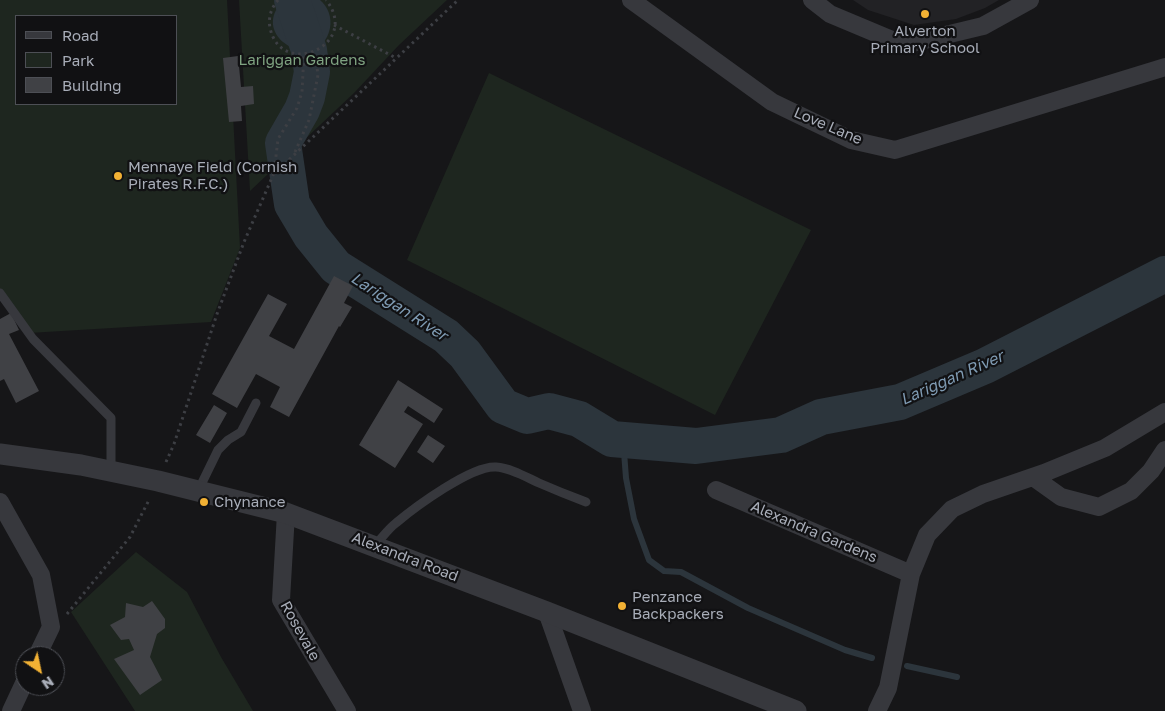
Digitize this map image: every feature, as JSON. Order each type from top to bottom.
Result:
[{"type":"street","name":"Love Lane","points":[[631,0],[772,102],[851,140],[895,150],[1165,67]]},
{"type":"street","points":[[812,0],[830,14],[904,45],[983,26],[1030,0]]},
{"type":"street","points":[[877,711],[888,688],[911,574],[927,535],[952,509],[983,494],[1033,477],[1105,448],[1165,412]]},
{"type":"street","points":[[1033,477],[1061,497],[1099,507],[1131,491],[1152,471],[1165,450]]},
{"type":"street","name":"Alexandra Road","points":[[0,454],[111,471],[286,513],[375,545],[796,711]]},
{"type":"street","name":"Alexandra Gardens","points":[[716,490],[911,574]]},
{"type":"street","points":[[0,502],[41,575],[51,627],[42,646]]},
{"type":"street","name":"Rosevale","points":[[286,513],[281,600],[347,711]]},
{"type":"street","points":[[547,612],[582,711]]},
{"type":"street","points":[[11,711],[18,696]]},
{"type":"lane","points":[[0,293],[33,339],[111,418],[111,471]]},
{"type":"lane","points":[[198,491],[218,450],[228,440],[241,432],[256,403]]},
{"type":"lane","points":[[375,545],[394,524],[412,510],[449,486],[485,468],[496,467],[511,471],[586,502]]},
{"type":"path","points":[[278,0],[270,13],[271,33],[276,42],[294,54],[314,52],[325,46],[331,36],[334,26],[334,15],[326,0]]},
{"type":"path","points":[[274,173],[458,0]]},
{"type":"path","points":[[334,26],[396,58]]},
{"type":"path","points":[[294,155],[309,120],[318,75],[314,52]]},
{"type":"path","points":[[51,627],[71,612],[130,538],[158,481],[174,444],[217,314],[244,242],[274,173],[278,139],[297,108],[302,92],[305,54]]},
{"type":"shaded area","points":[[284,0],[320,0],[323,3],[329,12],[330,20],[330,28],[324,42],[313,49],[301,50],[289,46],[279,38],[273,27],[274,14]]},
{"type":"shaded area","name":"Alverton Primary School","points":[[853,0],[999,0],[985,8],[956,19],[914,25],[868,10]]},
{"type":"green space","name":"Mennaye Field (Cornish Pirates R.F.C.)","points":[[0,0],[227,0],[240,248],[211,322],[29,333],[0,292]]},
{"type":"green space","name":"Lariggan Gardens","points":[[239,0],[447,0],[399,45],[354,93],[250,191]]},
{"type":"green space","points":[[489,73],[811,230],[715,415],[407,260]]},
{"type":"green space","points":[[136,552],[187,592],[221,657],[253,711],[135,711],[71,612]]},
{"type":"building","points":[[238,56],[241,87],[253,86],[254,104],[241,106],[242,121],[229,122],[223,58]]},
{"type":"building","points":[[334,276],[353,286],[344,303],[352,307],[339,326],[289,417],[270,407],[280,387],[256,374],[237,408],[212,394],[268,294],[287,304],[269,336],[294,349]]},
{"type":"building","points":[[11,313],[19,330],[9,334],[39,391],[16,403],[4,379],[0,381],[0,319]]},
{"type":"building","points":[[398,380],[443,409],[434,423],[408,406],[404,412],[423,424],[395,468],[359,445]]},
{"type":"building","points":[[214,405],[227,413],[210,443],[196,435]]},
{"type":"building","points":[[428,435],[445,446],[433,463],[417,452]]},
{"type":"building","points":[[152,601],[165,619],[165,628],[157,634],[150,657],[162,680],[140,695],[114,659],[134,650],[129,639],[121,640],[110,625],[125,617],[126,603],[143,607]]},
{"type":"waterway","name":"Lariggan River","points":[[292,0],[309,50],[312,72],[307,97],[302,110],[283,143],[292,204],[311,236],[336,267],[446,336],[465,354],[503,406],[527,416],[549,411],[579,419],[612,439],[696,446],[781,435],[821,417],[900,402],[985,366],[1165,274]]},
{"type":"waterway","points":[[612,439],[624,452],[626,478],[634,519],[649,560],[664,571],[681,572],[748,608],[845,650],[872,658]]},
{"type":"waterway","points":[[907,666],[957,677]]},
{"type":"place","name":"Alverton Primary School","points":[[925,14]]},
{"type":"place","name":"Mennaye Field (Cornish Pirates R.F.C.)","points":[[118,176]]},
{"type":"place","name":"Chynance","points":[[204,502]]},
{"type":"place","name":"Penzance Backpackers","points":[[622,606]]}]
